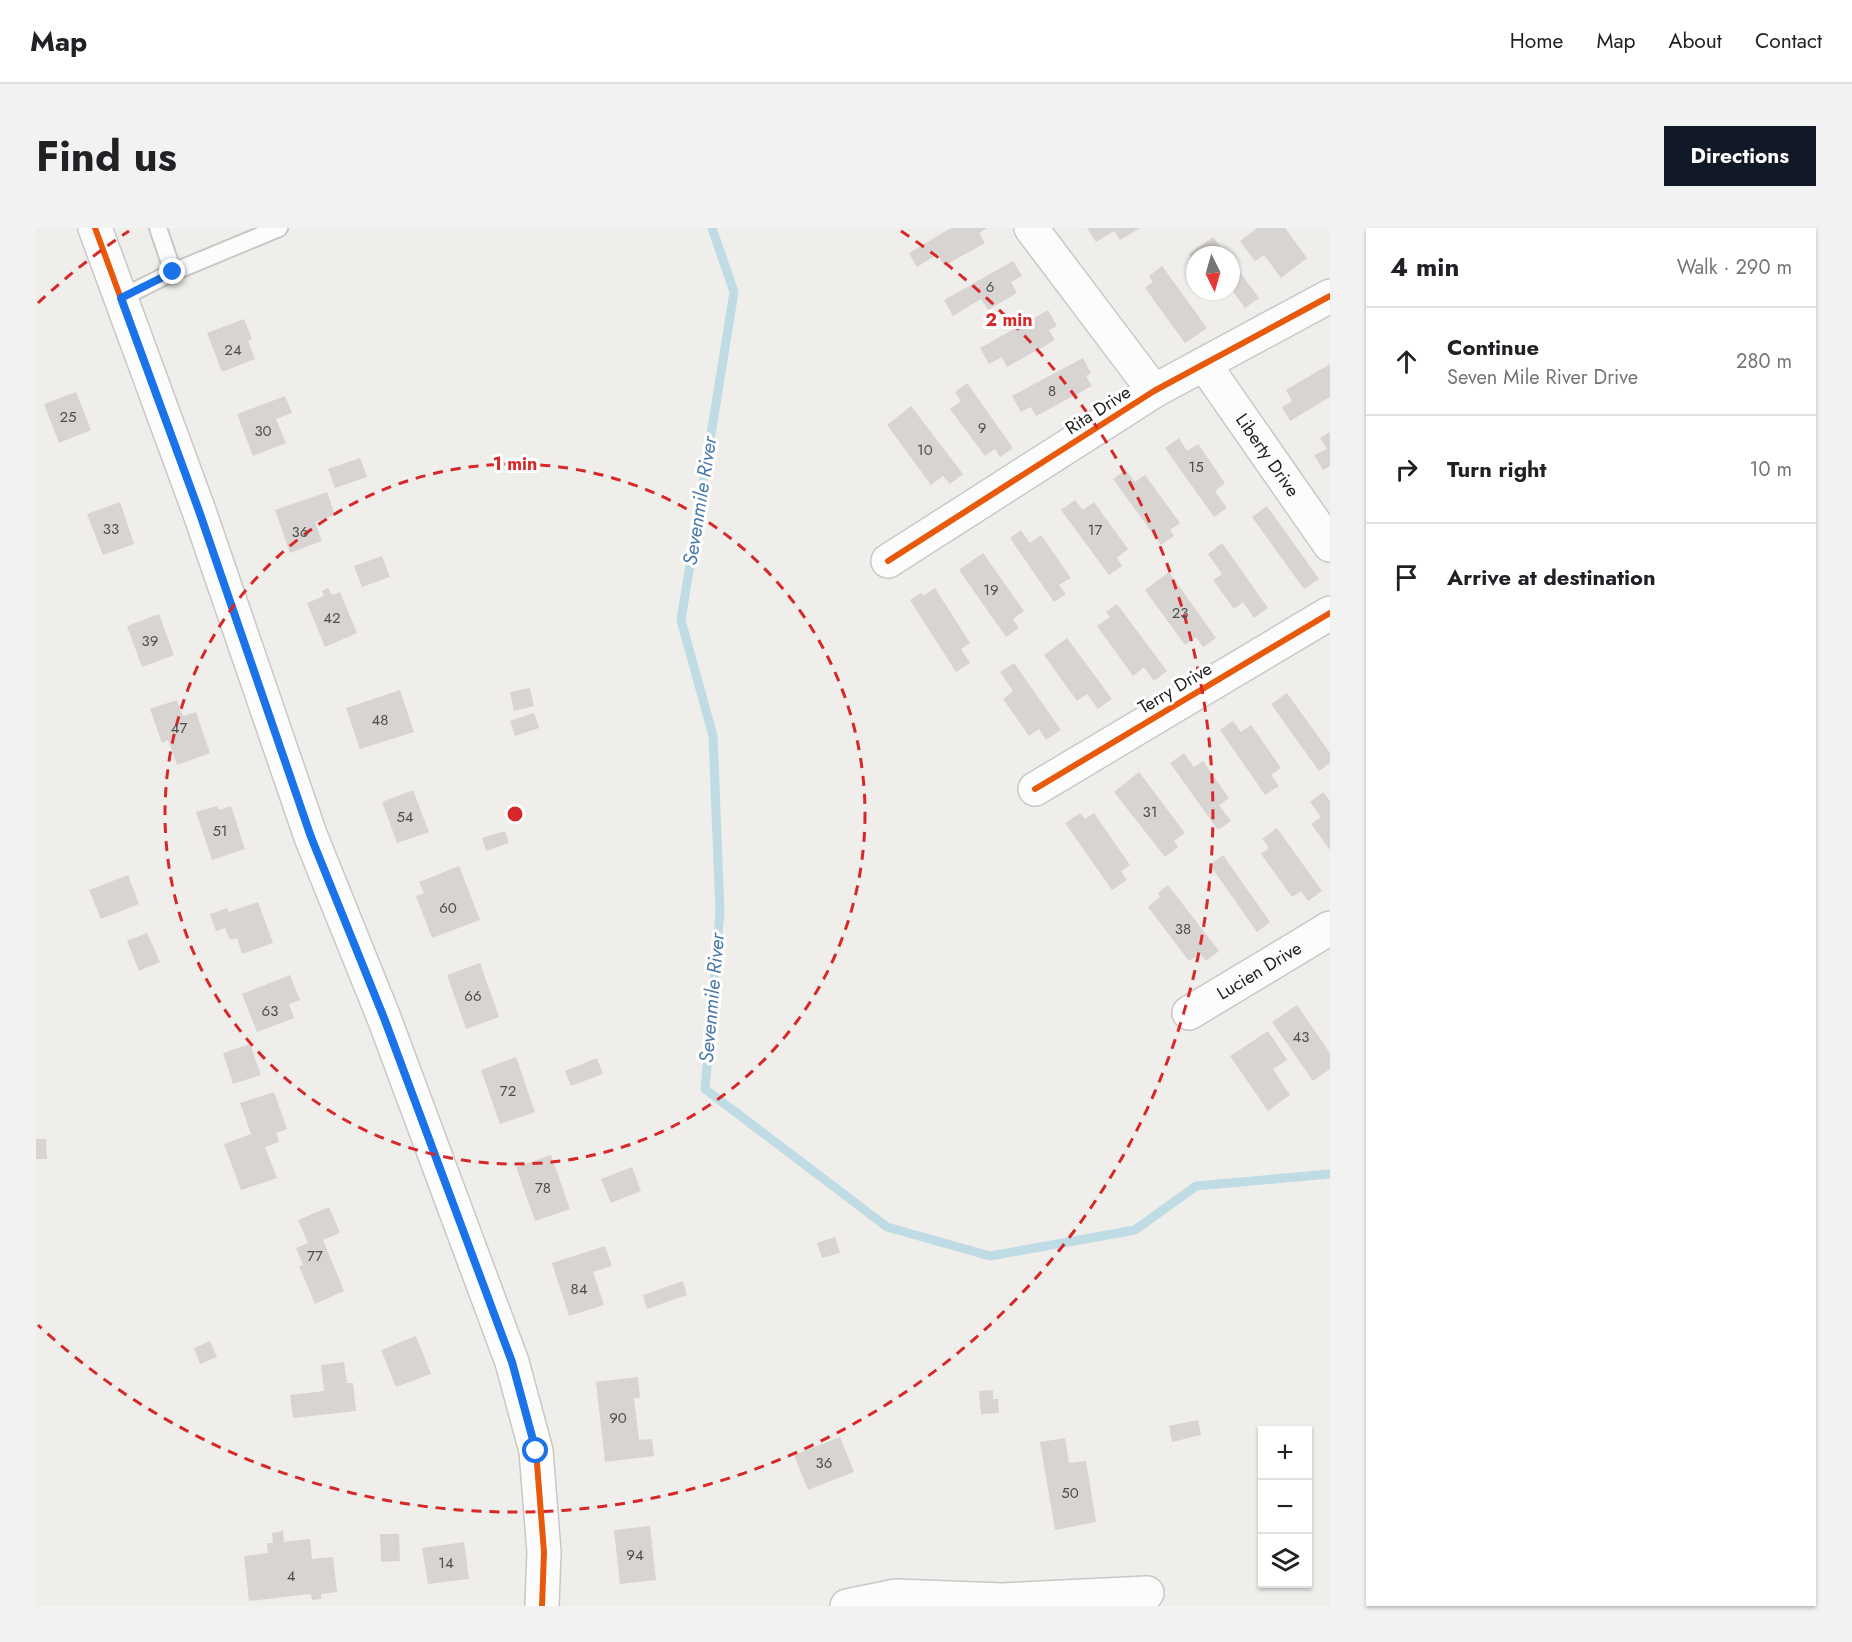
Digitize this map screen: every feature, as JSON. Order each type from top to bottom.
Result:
[{"type":"street","points":[[95,228],[199,511],[311,837],[384,1018],[512,1362],[536,1451],[544,1552],[542,1606]]},
{"type":"street","points":[[1032,228],[1154,392]]},
{"type":"street","name":"Rita Drive","points":[[888,561],[1154,392],[1330,296]]},
{"type":"street","name":"Liberty Drive","points":[[1204,364],[1330,545]]},
{"type":"street","name":"Terry Drive","points":[[1035,789],[1330,613]]},
{"type":"street","name":"Lucien Drive","points":[[1189,1012],[1330,928]]},
{"type":"street","points":[[847,1606],[896,1596],[1001,1600],[1147,1593]]},
{"type":"lane","points":[[158,228],[173,272]]},
{"type":"lane","points":[[121,298],[173,272],[279,228]]},
{"type":"building","points":[[951,228],[987,228],[979,233],[985,243],[944,266],[938,254],[917,267],[909,253]]},
{"type":"building","points":[[1087,228],[1140,228],[1120,240],[1114,231],[1096,242]]},
{"type":"building","points":[[1257,228],[1285,228],[1307,258],[1281,278],[1264,255],[1255,261],[1240,241]]},
{"type":"building","points":[[1213,237],[1220,246],[1200,246]]},
{"type":"building","points":[[1013,261],[1022,276],[1011,282],[1017,293],[988,310],[981,299],[953,316],[944,300]]},
{"type":"building","points":[[1162,266],[1207,328],[1185,343],[1145,288],[1153,282],[1149,276]]},
{"type":"building","points":[[1240,272],[1259,298],[1245,308],[1239,300]]},
{"type":"building","points":[[1048,310],[1057,326],[1049,330],[1055,340],[1007,367],[1002,357],[989,364],[980,348]]},
{"type":"building","points":[[244,319],[252,339],[248,341],[255,359],[222,372],[207,333]]},
{"type":"building","points":[[1083,358],[1091,373],[1086,376],[1092,386],[1036,416],[1031,407],[1021,412],[1012,396]]},
{"type":"building","points":[[1330,364],[1330,397],[1290,421],[1282,407],[1292,401],[1286,390]]},
{"type":"building","points":[[967,383],[1013,448],[1000,457],[995,449],[985,456],[950,409],[961,401],[955,392]]},
{"type":"building","points":[[76,392],[91,430],[59,443],[44,404]]},
{"type":"building","points":[[285,396],[292,413],[276,419],[286,443],[253,456],[237,414]]},
{"type":"building","points":[[911,406],[963,474],[950,484],[943,476],[931,485],[887,425]]},
{"type":"building","points":[[1330,432],[1330,466],[1323,470],[1314,455],[1327,449],[1320,438]]},
{"type":"building","points":[[1179,438],[1187,451],[1198,444],[1225,483],[1215,491],[1227,508],[1214,517],[1165,448]]},
{"type":"building","points":[[360,458],[367,477],[335,488],[328,469]]},
{"type":"building","points":[[1126,470],[1135,482],[1145,475],[1180,523],[1170,530],[1174,536],[1161,545],[1113,479]]},
{"type":"building","points":[[327,492],[335,515],[315,522],[322,541],[290,553],[275,510]]},
{"type":"building","points":[[1075,500],[1083,510],[1094,502],[1128,549],[1117,558],[1122,566],[1109,575],[1061,510]]},
{"type":"building","points":[[120,502],[134,544],[103,555],[87,514]]},
{"type":"building","points":[[1267,506],[1319,579],[1304,589],[1252,517]]},
{"type":"building","points":[[1021,530],[1030,543],[1041,535],[1071,578],[1059,585],[1066,594],[1054,602],[1010,538]]},
{"type":"building","points":[[1222,543],[1268,608],[1254,618],[1243,602],[1234,609],[1213,580],[1222,574],[1208,554]]},
{"type":"building","points":[[983,553],[1024,611],[1013,619],[1019,628],[1006,637],[959,570]]},
{"type":"building","points":[[382,556],[390,577],[362,587],[354,566]]},
{"type":"building","points":[[1169,572],[1216,638],[1203,647],[1196,637],[1185,645],[1145,590]]},
{"type":"building","points":[[328,588],[332,595],[340,592],[357,633],[325,647],[307,603],[324,596],[322,591]]},
{"type":"building","points":[[935,588],[970,643],[961,649],[970,663],[956,672],[910,600],[921,593],[923,596]]},
{"type":"building","points":[[1117,604],[1167,671],[1154,681],[1144,667],[1133,676],[1097,626],[1110,617],[1106,612]]},
{"type":"building","points":[[159,614],[174,655],[142,667],[127,626]]},
{"type":"building","points":[[1067,638],[1112,699],[1098,709],[1087,694],[1077,701],[1044,655]]},
{"type":"building","points":[[1014,663],[1061,730],[1046,740],[1039,729],[1029,736],[1003,699],[1013,691],[1000,672]]},
{"type":"building","points":[[530,688],[534,706],[514,711],[510,692]]},
{"type":"building","points":[[400,690],[414,732],[360,749],[346,708]]},
{"type":"building","points":[[1287,693],[1330,753],[1330,763],[1319,771],[1271,704]]},
{"type":"building","points":[[177,700],[183,716],[196,712],[210,753],[177,765],[168,740],[162,743],[150,709]]},
{"type":"building","points":[[534,713],[539,728],[515,736],[510,721]]},
{"type":"building","points":[[1233,721],[1241,732],[1251,725],[1281,768],[1271,775],[1279,786],[1265,795],[1220,730]]},
{"type":"building","points":[[1184,753],[1194,767],[1203,761],[1229,798],[1219,805],[1231,821],[1218,830],[1170,763]]},
{"type":"building","points":[[1139,772],[1185,833],[1174,841],[1178,847],[1165,857],[1114,792]]},
{"type":"building","points":[[413,790],[429,832],[397,843],[382,802]]},
{"type":"building","points":[[1323,792],[1330,801],[1330,850],[1311,824],[1321,817],[1310,802]]},
{"type":"building","points":[[217,806],[219,810],[231,806],[245,849],[212,860],[196,812]]},
{"type":"building","points":[[1080,813],[1085,819],[1094,813],[1130,865],[1121,871],[1127,880],[1112,890],[1065,823]]},
{"type":"building","points":[[1277,828],[1322,891],[1308,901],[1301,891],[1292,897],[1261,854],[1269,848],[1262,839]]},
{"type":"building","points":[[505,831],[509,843],[486,851],[482,838]]},
{"type":"building","points":[[1223,855],[1270,922],[1257,932],[1210,865]]},
{"type":"building","points":[[459,866],[480,920],[432,938],[416,896],[424,893],[419,882]]},
{"type":"building","points":[[128,875],[139,904],[101,919],[89,890]]},
{"type":"building","points":[[1168,885],[1219,951],[1206,961],[1200,954],[1189,961],[1148,907],[1160,897],[1158,893]]},
{"type":"building","points":[[258,902],[273,943],[242,954],[237,938],[230,940],[225,928],[216,931],[210,914],[227,908],[229,912]]},
{"type":"building","points":[[147,933],[160,962],[139,971],[127,941]]},
{"type":"building","points":[[480,963],[499,1017],[466,1029],[447,975]]},
{"type":"building","points":[[290,975],[300,1000],[289,1004],[294,1018],[257,1032],[242,994]]},
{"type":"building","points":[[1297,1005],[1330,1053],[1330,1069],[1313,1081],[1272,1022]]},
{"type":"building","points":[[1268,1031],[1287,1060],[1273,1069],[1290,1095],[1268,1111],[1230,1056]]},
{"type":"building","points":[[250,1044],[261,1075],[233,1084],[223,1053]]},
{"type":"building","points":[[516,1057],[535,1112],[500,1124],[481,1070]]},
{"type":"building","points":[[597,1058],[603,1074],[571,1086],[565,1071]]},
{"type":"building","points":[[274,1092],[287,1129],[276,1133],[279,1142],[265,1147],[277,1178],[241,1190],[224,1144],[251,1134],[240,1103]]},
{"type":"building","points":[[36,1139],[46,1139],[47,1159],[36,1159]]},
{"type":"building","points":[[551,1155],[570,1209],[535,1221],[516,1167]]},
{"type":"building","points":[[632,1167],[641,1191],[611,1203],[601,1179]]},
{"type":"building","points":[[329,1207],[340,1233],[323,1240],[344,1291],[315,1304],[299,1266],[303,1265],[296,1248],[308,1243],[298,1220]]},
{"type":"building","points":[[835,1237],[840,1253],[822,1258],[817,1243]]},
{"type":"building","points":[[605,1246],[612,1266],[593,1272],[604,1305],[569,1316],[552,1263]]},
{"type":"building","points":[[683,1281],[687,1295],[647,1309],[643,1295]]},
{"type":"building","points":[[416,1336],[431,1374],[396,1387],[381,1350]]},
{"type":"building","points":[[210,1341],[217,1357],[200,1364],[194,1348]]},
{"type":"building","points":[[344,1362],[347,1383],[353,1383],[356,1411],[293,1418],[290,1395],[324,1391],[321,1365]]},
{"type":"building","points":[[638,1377],[640,1398],[634,1398],[639,1440],[652,1439],[654,1456],[605,1462],[596,1382]]},
{"type":"building","points":[[993,1390],[993,1399],[998,1399],[999,1413],[981,1414],[979,1391]]},
{"type":"building","points":[[1198,1420],[1201,1435],[1172,1442],[1169,1426]]},
{"type":"building","points":[[840,1437],[854,1472],[808,1490],[794,1455]]},
{"type":"building","points":[[1065,1438],[1069,1463],[1086,1461],[1096,1522],[1055,1530],[1040,1442]]},
{"type":"building","points":[[650,1526],[656,1580],[620,1584],[614,1530]]},
{"type":"building","points":[[283,1531],[284,1542],[310,1539],[312,1559],[333,1557],[337,1592],[321,1594],[321,1599],[312,1600],[311,1594],[249,1601],[244,1556],[268,1553],[267,1543],[273,1543],[272,1533]]},
{"type":"building","points":[[380,1534],[399,1534],[400,1561],[381,1562]]},
{"type":"building","points":[[464,1542],[469,1579],[428,1584],[422,1548]]},
{"type":"waterway","name":"Sevenmile River","points":[[712,228],[734,292],[681,620],[713,736],[720,912],[705,1089],[887,1227],[990,1256],[1135,1230],[1196,1186],[1330,1174]]},
{"type":"cycle path","points":[[95,228],[199,511],[311,837],[384,1018],[512,1362],[536,1451],[544,1552],[542,1606]]},
{"type":"cycle path","points":[[888,561],[1154,391],[1330,296]]},
{"type":"cycle path","points":[[1035,789],[1330,613]]},
{"type":"route","points":[[173,272],[121,298],[199,511],[311,837],[384,1018],[512,1362],[536,1451]]}]
